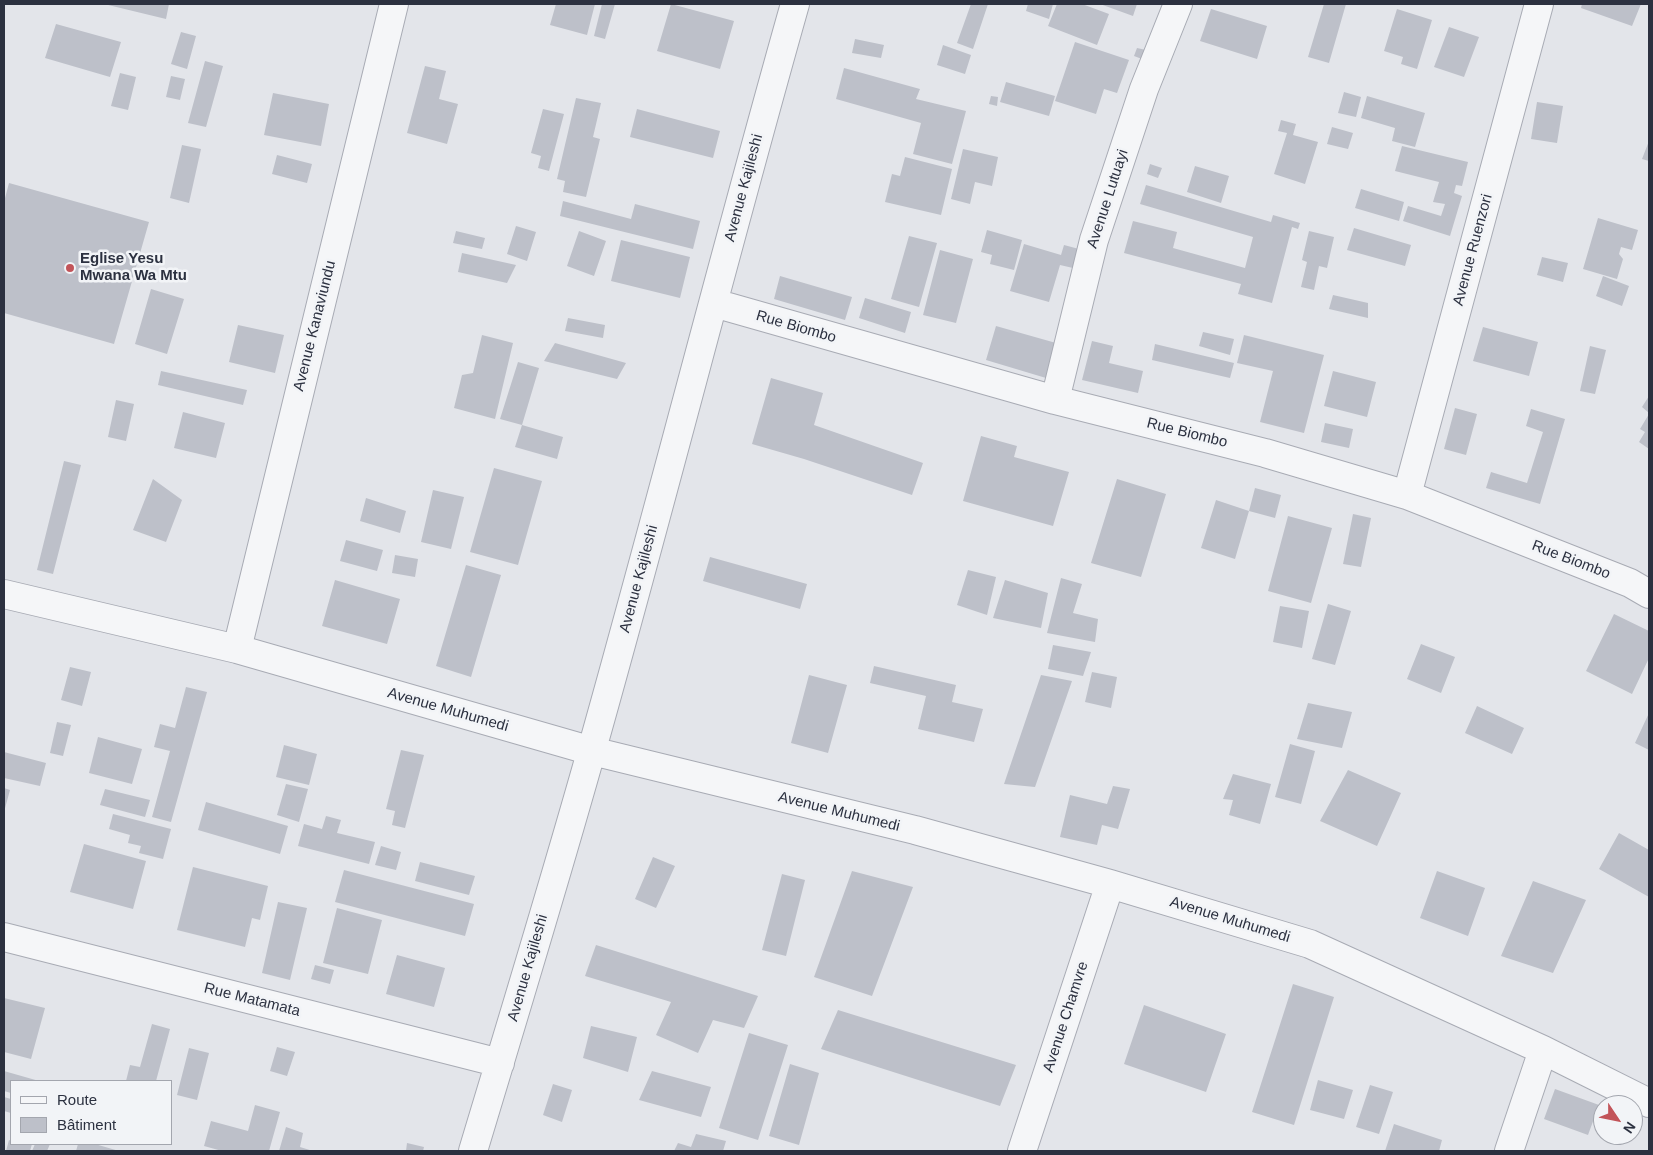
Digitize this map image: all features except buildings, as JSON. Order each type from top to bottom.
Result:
[{"type":"street","name":"Avenue Kanaviundu","points":[[237,649],[394,4]]},
{"type":"street","name":"Avenue Kajileshi","points":[[473,1151],[592,751],[795,4]]},
{"type":"street","name":"Avenue Lutuayi","points":[[1055,400],[1094,240],[1144,89],[1178,4]]},
{"type":"street","name":"Avenue Ruenzori","points":[[1407,495],[1539,4]]},
{"type":"street","name":"Rue Biombo","points":[[714,303],[1055,400],[1265,453],[1407,495],[1630,583],[1649,594]]},
{"type":"street","name":"Avenue Muhumedi","points":[[4,594],[237,649],[592,751],[915,830],[1110,884],[1310,944],[1543,1050],[1649,1103]]},
{"type":"street","name":"Avenue Chamvre","points":[[1022,1151],[1110,884]]},
{"type":"street","name":"Rue Matamata","points":[[4,937],[500,1063]]},
{"type":"street","points":[[1508,1151],[1543,1050]]},
{"type":"place","name":"Eglise Yesu Mwana Wa Mtu","points":[[70,268]]}]
